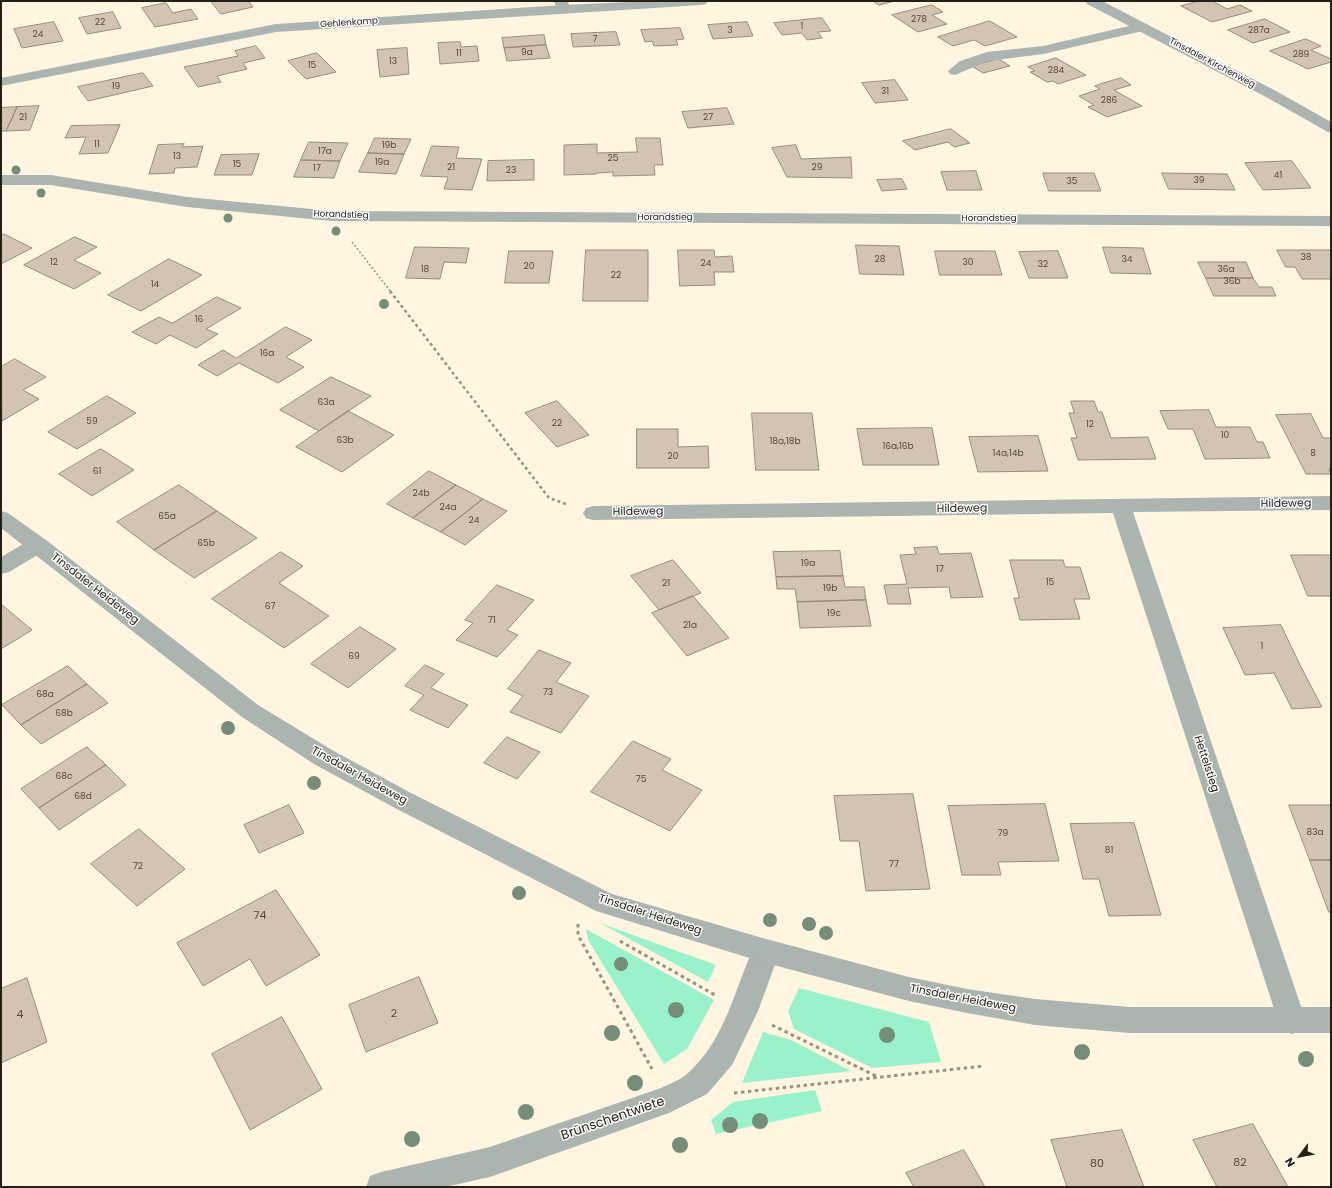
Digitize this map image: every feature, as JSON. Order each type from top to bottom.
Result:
[{"type":"street","name":"Gehlenkamp","points":[[1,82],[276,28],[562,5],[652,5],[701,1]]},
{"type":"street","name":"Tinsdaler Kirchenweg","points":[[1092,1],[1271,94],[1331,128]]},
{"type":"street","points":[[955,71],[965,63],[983,57],[1043,50],[1142,27]]},
{"type":"street","name":"Horandstieg","points":[[1,180],[51,180],[187,202],[332,216],[1331,221]]},
{"type":"street","name":"Hildeweg","points":[[593,513],[1331,503]]},
{"type":"street","name":"Hettelstieg","points":[[1120,507],[1292,1021]]},
{"type":"street","name":"Tinsdaler Heideweg","points":[[1,518],[38,545],[250,710],[323,757],[402,800],[605,902],[766,951],[909,989],[967,1001],[1035,1012],[1130,1020],[1331,1020]]},
{"type":"street","points":[[1,567],[38,545]]},
{"type":"street","name":"Brünschentwiete","points":[[381,1187],[490,1162],[669,1099],[697,1084],[722,1056],[744,1011],[766,951]]},
{"type":"path","points":[[332,216],[549,498],[593,513]]},
{"type":"path","points":[[578,917],[578,935],[669,1099]]},
{"type":"path","points":[[733,1094],[984,1066]]},
{"type":"green space","points":[[600,923],[716,965],[708,982]]},
{"type":"green space","points":[[586,929],[714,1000],[687,1049],[664,1064],[588,940]]},
{"type":"green space","points":[[799,988],[929,1022],[941,1062],[872,1068],[794,1029],[788,1011]]},
{"type":"green space","points":[[763,1032],[791,1040],[851,1071],[742,1083]]},
{"type":"green space","points":[[815,1090],[822,1111],[716,1134],[711,1120],[733,1102]]},
{"type":"building","points":[[211,1],[248,1],[253,7],[221,14]]},
{"type":"building","points":[[873,1],[895,1],[879,5]]},
{"type":"building","points":[[1199,1],[1212,1],[1227,9],[1240,5],[1252,11],[1212,22],[1181,6]]},
{"type":"building","points":[[166,3],[173,13],[191,9],[198,19],[155,27],[142,8]]},
{"type":"building","points":[[932,5],[943,12],[932,15],[947,24],[918,32],[892,15]]},
{"type":"building","points":[[113,12],[121,28],[87,34],[79,18]]},
{"type":"building","points":[[822,18],[831,31],[818,32],[822,38],[807,40],[802,33],[782,35],[774,23]]},
{"type":"building","points":[[1265,19],[1290,32],[1253,43],[1228,30]]},
{"type":"building","points":[[990,21],[1017,37],[985,46],[974,40],[953,46],[938,37]]},
{"type":"building","points":[[54,22],[63,41],[22,48],[14,29]]},
{"type":"building","points":[[747,22],[753,36],[713,39],[708,25]]},
{"type":"building","points":[[680,28],[684,39],[676,40],[678,45],[654,46],[652,41],[645,42],[641,30]]},
{"type":"building","points":[[616,32],[620,45],[573,47],[571,34]]},
{"type":"building","points":[[544,35],[546,45],[504,48],[502,38]]},
{"type":"building","points":[[1306,39],[1321,46],[1311,50],[1331,59],[1331,62],[1308,69],[1270,51]]},
{"type":"building","points":[[460,42],[461,47],[477,46],[479,61],[440,64],[438,43]]},
{"type":"building","points":[[546,45],[550,58],[507,61],[504,48]]},
{"type":"building","points":[[256,46],[265,58],[243,63],[247,69],[217,76],[221,82],[198,87],[184,67],[238,56],[235,51]]},
{"type":"building","points":[[407,48],[409,74],[380,77],[377,50]]},
{"type":"building","points":[[317,53],[336,72],[306,79],[288,61]]},
{"type":"building","points":[[1056,58],[1086,75],[1058,84],[1053,81],[1047,82],[1030,72],[1035,71],[1028,67]]},
{"type":"building","points":[[999,59],[1010,66],[983,73],[972,66]]},
{"type":"building","points":[[143,73],[153,86],[88,101],[78,87]]},
{"type":"building","points":[[1121,78],[1131,85],[1114,90],[1142,106],[1107,117],[1088,107],[1094,105],[1079,96],[1100,89],[1095,86]]},
{"type":"building","points":[[895,80],[908,100],[875,103],[862,83]]},
{"type":"building","points":[[39,106],[30,130],[6,131],[17,107]]},
{"type":"building","points":[[17,107],[6,131],[1,131],[1,108]]},
{"type":"building","points":[[727,108],[734,124],[688,128],[682,112]]},
{"type":"building","points":[[120,125],[108,153],[79,154],[86,137],[65,138],[71,126]]},
{"type":"building","points":[[951,129],[970,143],[954,147],[948,142],[915,150],[903,141]]},
{"type":"building","points":[[375,138],[411,139],[404,154],[368,153]]},
{"type":"building","points":[[636,138],[660,138],[663,165],[654,165],[655,175],[613,176],[613,172],[564,175],[564,145],[597,144],[597,153],[637,152]]},
{"type":"building","points":[[309,142],[348,143],[340,161],[301,160]]},
{"type":"building","points":[[184,144],[182,147],[203,146],[197,167],[175,168],[174,173],[149,174],[158,145]]},
{"type":"building","points":[[796,145],[801,159],[851,157],[852,178],[787,177],[772,148]]},
{"type":"building","points":[[432,146],[459,147],[456,158],[482,159],[472,190],[444,189],[448,177],[421,176]]},
{"type":"building","points":[[368,153],[404,154],[396,174],[359,172]]},
{"type":"building","points":[[259,154],[252,175],[214,175],[221,155]]},
{"type":"building","points":[[301,160],[340,161],[334,178],[294,177]]},
{"type":"building","points":[[534,160],[534,180],[487,181],[488,161]]},
{"type":"building","points":[[1292,161],[1311,188],[1263,190],[1245,163]]},
{"type":"building","points":[[976,171],[982,190],[947,190],[941,172]]},
{"type":"building","points":[[1043,173],[1094,173],[1101,191],[1049,191]]},
{"type":"building","points":[[1162,173],[1227,174],[1235,190],[1169,189]]},
{"type":"building","points":[[902,179],[907,189],[882,191],[877,180]]},
{"type":"building","points":[[4,234],[32,248],[1,264],[1,235]]},
{"type":"building","points":[[75,237],[97,247],[74,260],[101,273],[74,289],[24,265]]},
{"type":"building","points":[[856,245],[899,246],[904,275],[860,274]]},
{"type":"building","points":[[415,247],[469,248],[466,263],[444,262],[440,279],[406,278]]},
{"type":"building","points":[[1103,247],[1143,248],[1151,274],[1111,273]]},
{"type":"building","points":[[586,250],[648,250],[648,301],[583,301]]},
{"type":"building","points":[[678,250],[714,250],[715,257],[732,256],[734,272],[714,272],[715,285],[680,286]]},
{"type":"building","points":[[1277,250],[1331,250],[1331,279],[1302,279],[1295,267],[1286,267]]},
{"type":"building","points":[[509,251],[553,251],[549,283],[505,283]]},
{"type":"building","points":[[935,251],[995,251],[1002,275],[940,275]]},
{"type":"building","points":[[1058,251],[1068,278],[1029,278],[1019,252]]},
{"type":"building","points":[[169,259],[202,275],[141,311],[108,295]]},
{"type":"building","points":[[1198,262],[1246,262],[1253,278],[1206,278]]},
{"type":"building","points":[[1206,278],[1253,278],[1259,287],[1272,287],[1276,296],[1214,296]]},
{"type":"building","points":[[217,297],[241,308],[206,329],[218,334],[196,348],[170,335],[156,344],[132,332],[159,317],[172,323]]},
{"type":"building","points":[[286,327],[312,340],[286,357],[304,367],[278,383],[239,363],[217,376],[198,365],[223,350],[236,358]]},
{"type":"building","points":[[15,359],[46,377],[23,390],[39,399],[2,421],[1,367]]},
{"type":"building","points":[[331,377],[371,396],[319,431],[280,410]]},
{"type":"building","points":[[107,396],[136,413],[77,449],[48,432]]},
{"type":"building","points":[[557,401],[589,435],[557,447],[525,413]]},
{"type":"building","points":[[1071,401],[1094,401],[1098,412],[1102,412],[1111,438],[1148,437],[1156,459],[1078,460],[1071,438],[1077,438],[1069,413],[1074,413]]},
{"type":"building","points":[[1209,410],[1216,427],[1250,427],[1257,442],[1263,442],[1270,458],[1205,459],[1193,429],[1168,429],[1160,411]]},
{"type":"building","points":[[348,411],[394,435],[342,472],[296,447]]},
{"type":"building","points":[[752,413],[812,413],[819,470],[756,470]]},
{"type":"building","points":[[1311,414],[1323,438],[1331,438],[1331,469],[1329,469],[1331,474],[1306,474],[1276,415]]},
{"type":"building","points":[[932,428],[939,465],[863,465],[857,429]]},
{"type":"building","points":[[637,429],[678,429],[678,447],[708,446],[709,468],[637,468]]},
{"type":"building","points":[[1038,436],[1048,471],[978,472],[969,437]]},
{"type":"building","points":[[101,449],[134,470],[92,496],[59,474]]},
{"type":"building","points":[[429,471],[456,485],[413,518],[387,504]]},
{"type":"building","points":[[179,485],[217,511],[154,550],[117,522]]},
{"type":"building","points":[[456,485],[483,499],[441,532],[413,518]]},
{"type":"building","points":[[483,499],[507,511],[465,545],[441,532]]},
{"type":"building","points":[[217,511],[257,538],[194,578],[154,550]]},
{"type":"building","points":[[937,547],[939,554],[971,553],[983,597],[951,598],[949,587],[908,588],[911,604],[888,604],[884,585],[907,584],[900,555],[916,554],[914,548]]},
{"type":"building","points":[[840,551],[843,576],[776,577],[773,552]]},
{"type":"building","points":[[281,552],[303,566],[279,583],[329,616],[284,648],[212,599]]},
{"type":"building","points":[[1291,555],[1331,555],[1331,596],[1308,596]]},
{"type":"building","points":[[673,560],[701,593],[659,610],[631,576]]},
{"type":"building","points":[[1010,560],[1063,560],[1065,567],[1080,567],[1090,599],[1074,599],[1080,619],[1020,620],[1014,598],[1019,598]]},
{"type":"building","points":[[843,576],[845,587],[864,587],[866,600],[797,602],[795,589],[777,589],[776,577]]},
{"type":"building","points":[[497,585],[534,600],[507,630],[518,635],[497,657],[456,640],[473,623],[465,620]]},
{"type":"building","points":[[693,596],[729,638],[687,656],[652,613]]},
{"type":"building","points":[[866,600],[871,626],[800,628],[797,602]]},
{"type":"building","points":[[1,604],[32,630],[1,649]]},
{"type":"building","points":[[1281,625],[1322,707],[1292,709],[1274,673],[1245,675],[1223,628]]},
{"type":"building","points":[[360,627],[396,649],[348,688],[311,664]]},
{"type":"building","points":[[539,650],[571,663],[556,682],[589,696],[561,733],[510,712],[523,696],[508,689]]},
{"type":"building","points":[[425,665],[444,674],[431,688],[468,705],[448,728],[410,710],[424,695],[405,686]]},
{"type":"building","points":[[68,666],[87,684],[21,725],[2,705]]},
{"type":"building","points":[[87,684],[108,703],[41,744],[21,725]]},
{"type":"building","points":[[507,737],[540,752],[517,779],[484,763]]},
{"type":"building","points":[[633,741],[671,759],[662,770],[702,790],[670,831],[591,792]]},
{"type":"building","points":[[87,747],[106,765],[39,808],[21,789]]},
{"type":"building","points":[[106,765],[126,785],[59,830],[39,808]]},
{"type":"building","points":[[913,794],[930,889],[866,891],[859,841],[840,841],[834,796]]},
{"type":"building","points":[[1045,804],[1059,861],[998,862],[1001,875],[962,875],[948,806]]},
{"type":"building","points":[[289,805],[304,833],[259,853],[244,825]]},
{"type":"building","points":[[1289,805],[1331,805],[1331,860],[1310,860]]},
{"type":"building","points":[[1134,823],[1161,915],[1109,916],[1099,879],[1083,879],[1070,824]]},
{"type":"building","points":[[139,829],[185,869],[137,906],[91,864]]},
{"type":"building","points":[[1310,860],[1331,860],[1331,912],[1329,912]]},
{"type":"building","points":[[276,890],[320,955],[266,986],[250,959],[203,986],[177,943]]},
{"type":"building","points":[[419,977],[438,1023],[366,1052],[349,1005]]},
{"type":"building","points":[[27,978],[47,1042],[1,1063],[1,989]]},
{"type":"building","points":[[282,1017],[322,1089],[250,1130],[212,1054]]},
{"type":"building","points":[[1253,1124],[1288,1187],[1217,1187],[1193,1140]]},
{"type":"building","points":[[1122,1130],[1144,1187],[1067,1187],[1051,1140]]},
{"type":"building","points":[[964,1150],[985,1187],[914,1187],[906,1173]]}]
